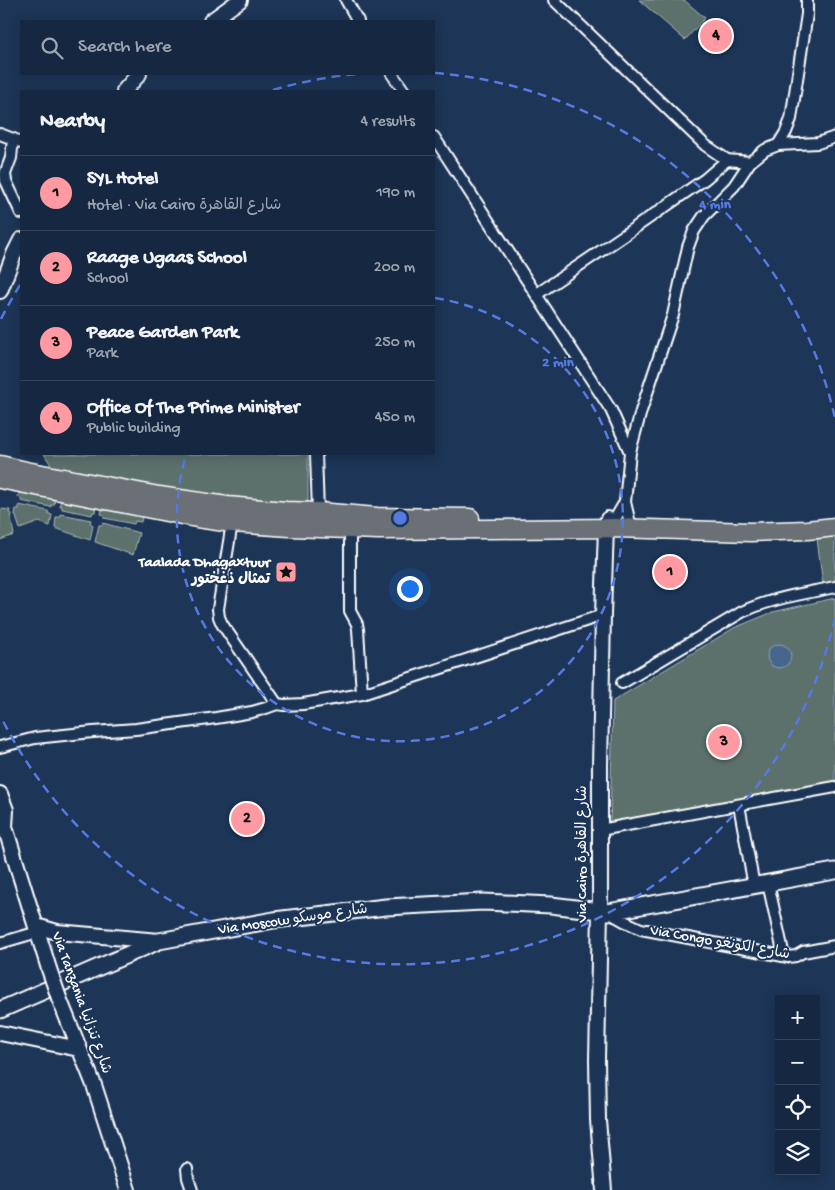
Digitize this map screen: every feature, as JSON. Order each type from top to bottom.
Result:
[{"type":"highway","points":[[0,465],[26,477],[197,518],[232,523],[288,519],[318,512],[377,517],[808,530],[835,527]]},
{"type":"highway","points":[[0,479],[26,477],[226,506],[350,529],[389,530],[617,524]]},
{"type":"highway","points":[[750,528],[835,518]]},
{"type":"main road","name":"Via Congo شارع الكونغو","points":[[604,911],[835,871]]},
{"type":"main road","name":"Via Moscow شارع موسكو","points":[[0,1010],[159,941],[274,920],[386,907],[483,902],[551,905],[604,911]]},
{"type":"street","points":[[346,0],[357,20]]},
{"type":"street","points":[[554,0],[705,145],[727,160],[750,162],[765,150],[778,145],[818,143],[835,136]]},
{"type":"street","points":[[778,145],[791,119],[808,14],[808,0]]},
{"type":"street","points":[[212,20],[233,2]]},
{"type":"street","points":[[125,90],[138,75]]},
{"type":"street","points":[[393,75],[403,90]]},
{"type":"street","points":[[0,134],[17,140],[5,174],[6,181],[20,211]]},
{"type":"street","points":[[435,139],[611,410],[630,452]]},
{"type":"street","points":[[536,294],[705,179],[727,160]]},
{"type":"street","name":"Via Cairo شارع القاهرة","points":[[604,1190],[598,1120],[597,1060],[604,911],[600,830],[602,615],[617,524],[624,502],[630,452],[641,411],[673,315],[688,248],[694,231],[704,216],[734,186],[750,162]]},
{"type":"street","points":[[0,291],[20,242]]},
{"type":"street","points":[[316,455],[318,512]]},
{"type":"street","points":[[232,523],[218,609],[219,617],[277,704]]},
{"type":"street","points":[[350,529],[350,611],[358,629],[362,694]]},
{"type":"street","points":[[622,683],[742,612],[777,599],[835,587]]},
{"type":"street","points":[[0,747],[35,738],[136,729],[252,712],[277,704],[303,704],[362,694],[602,615]]},
{"type":"street","points":[[600,830],[835,787]]},
{"type":"street","name":"Via Tanzania شارع تنزانيا","points":[[0,794],[6,810],[2,824],[49,969],[94,1085],[128,1190]]},
{"type":"street","points":[[738,805],[784,956]]},
{"type":"street","name":"Via Congo شارع الكونغو","points":[[604,911],[641,929],[784,956],[792,957],[804,952],[835,946]]},
{"type":"street","points":[[0,943],[37,929],[159,941]]},
{"type":"street","points":[[0,1033],[79,1049]]},
{"type":"street","points":[[187,1169],[192,1190]]},
{"type":"green space","points":[[639,0],[684,0],[705,18],[685,40]]},
{"type":"green space","points":[[45,455],[308,455],[308,504],[196,493],[53,468]]},
{"type":"green space","points":[[20,487],[56,495],[54,505],[51,505],[51,507],[21,501],[21,498],[18,497]]},
{"type":"green space","points":[[61,496],[97,503],[95,512],[92,515],[62,509],[62,506],[60,506]]},
{"type":"green space","points":[[103,504],[143,513],[141,522],[135,521],[134,524],[104,518],[104,515],[101,514]]},
{"type":"green space","points":[[19,505],[48,511],[52,515],[50,526],[39,522],[20,529],[15,514],[16,509],[19,509]]},
{"type":"green space","points":[[1,509],[10,510],[9,513],[12,514],[14,535],[0,540],[0,515]]},
{"type":"green space","points":[[61,514],[91,520],[90,523],[93,525],[90,540],[55,528],[56,517],[60,517]]},
{"type":"green space","points":[[103,523],[139,533],[133,555],[95,542],[99,525]]},
{"type":"green space","points":[[835,536],[835,582],[823,584],[817,539]]},
{"type":"green space","points":[[835,598],[835,784],[610,825],[613,701],[734,628],[773,612]]},
{"type":"water","points":[[779,644],[787,648],[791,656],[787,664],[779,668],[771,664],[767,656],[771,648]]},
{"type":"place","name":"Office Of The Prime Minister","points":[[716,36]]},
{"type":"place","name":"Taalada Dhagaxtuur تمثال ذغختور","points":[[286,572]]},
{"type":"place","name":"SYL Hotel","points":[[670,572]]},
{"type":"place","name":"Peace Garden Park","points":[[724,742]]},
{"type":"place","name":"Raage Ugaas School","points":[[247,819]]}]
